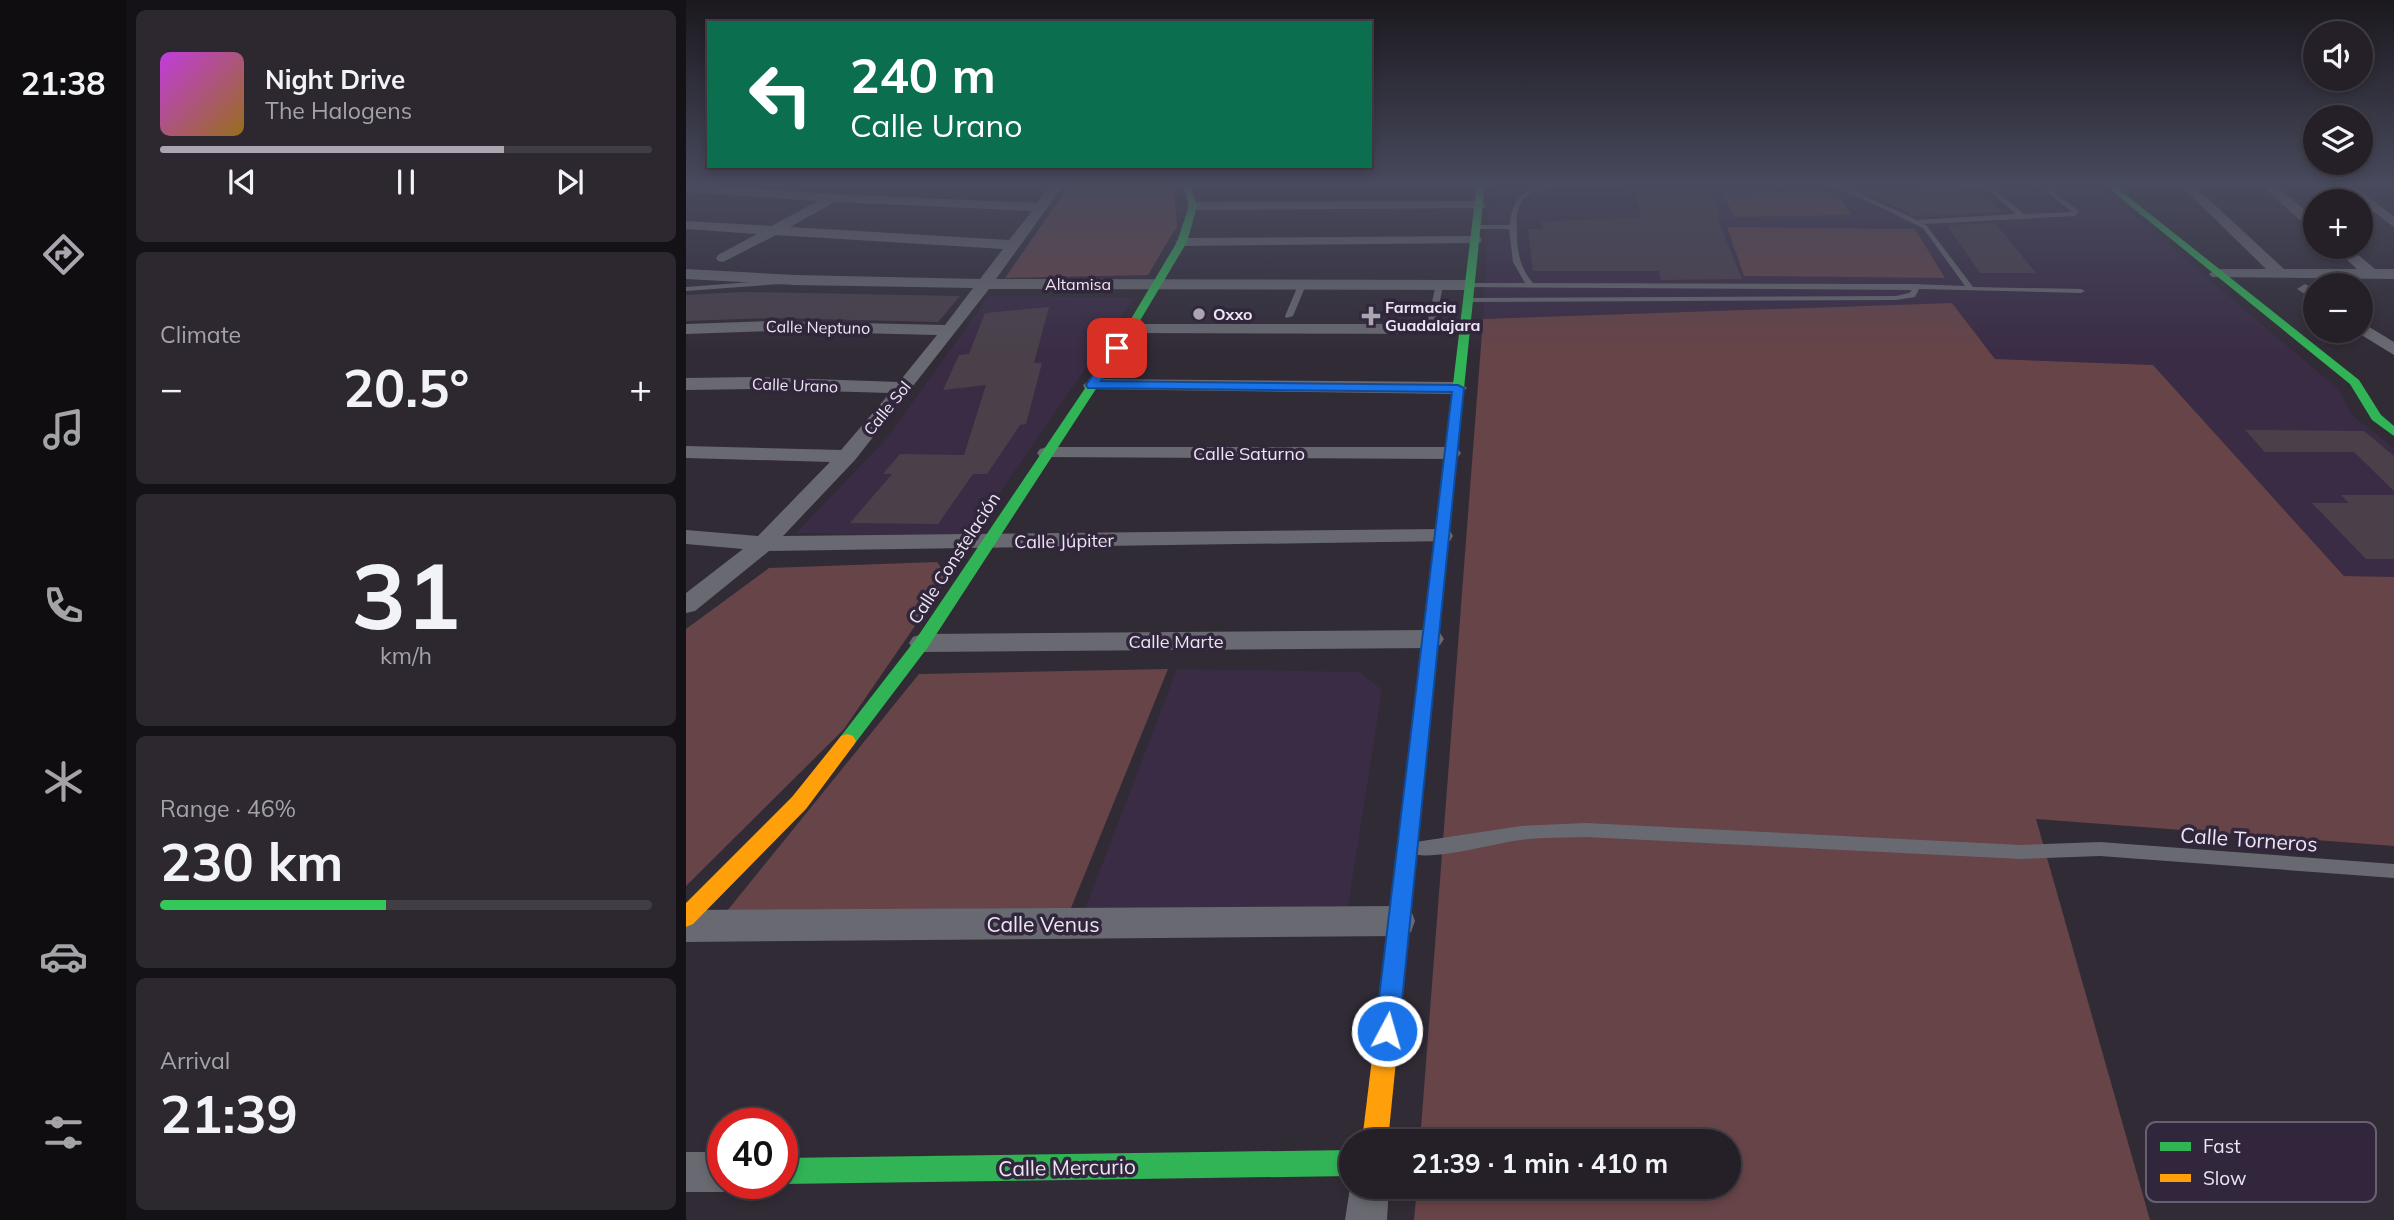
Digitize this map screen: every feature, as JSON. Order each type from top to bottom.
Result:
[{"type":"street","points":[[723,258],[756,240]]},
{"type":"street","points":[[926,240],[1013,245]]},
{"type":"street","name":"Calle Sol","points":[[686,605],[764,544],[848,456],[950,330],[1017,240]]},
{"type":"street","points":[[1182,242],[1250,240]]},
{"type":"street","points":[[1375,1129],[1475,240]]},
{"type":"street","points":[[2175,240],[2355,382],[2376,417],[2394,432]]},
{"type":"street","points":[[2244,240],[2280,274]]},
{"type":"street","name":"Calle Constelación","points":[[686,917],[799,803],[922,643],[1130,329],[1182,242]]},
{"type":"street","points":[[2354,259],[2370,273]]},
{"type":"street","name":"Altamisa","points":[[686,274],[795,281],[1439,286],[1469,293]]},
{"type":"street","points":[[2217,274],[2303,274]]},
{"type":"street","points":[[2373,274],[2394,274]]},
{"type":"street","points":[[2373,288],[2394,288]]},
{"type":"street","points":[[2237,289],[2303,291]]},
{"type":"street","name":"Calle Neptuno","points":[[686,329],[772,326],[950,330]]},
{"type":"street","points":[[1130,329],[1464,329]]},
{"type":"street","points":[[2373,335],[2394,350]]},
{"type":"street","name":"Calle Urano","points":[[686,384],[755,383],[903,388]]},
{"type":"street","points":[[1092,385],[1458,388]]},
{"type":"street","points":[[686,452],[848,456]]},
{"type":"street","name":"Calle Saturno","points":[[1048,453],[1451,453]]},
{"type":"street","name":"Calle Júpiter","points":[[686,537],[764,544],[1442,536]]},
{"type":"street","name":"Calle Marte","points":[[922,643],[1431,639]]},
{"type":"street","name":"Calle Venus","points":[[686,926],[1399,921]]},
{"type":"street","name":"Calle Mercurio","points":[[798,1171],[1339,1163]]},
{"type":"street","points":[[686,1172],[707,1171]]},
{"type":"street","points":[[1366,1220],[1368,1199]]},
{"type":"lane","points":[[1514,240],[1517,268],[1531,285]]},
{"type":"lane","points":[[1936,240],[1972,289]]},
{"type":"lane","points":[[686,289],[795,281]]},
{"type":"lane","points":[[1469,293],[1531,285],[1735,284],[2081,291]]},
{"type":"lane","points":[[1735,284],[1742,298]]},
{"type":"lane","points":[[1289,316],[1302,285]]},
{"type":"lane","points":[[1430,329],[1439,286]]},
{"type":"lane","points":[[1469,293],[1896,298],[1912,295],[1916,290],[1914,286]]},
{"type":"lane","name":"Calle Torneros","points":[[1407,848],[1438,847],[1521,833],[1586,830],[2021,852],[2100,849],[2394,871]]},
{"type":"shaded area","points":[[1031,240],[1169,240],[1148,275],[1005,278]]},
{"type":"shaded area","points":[[1487,240],[2163,240],[2338,389],[2353,416],[2394,448],[2394,577],[2344,576],[2153,365],[1995,359],[1952,303],[1483,319]]},
{"type":"shaded area","points":[[1731,240],[1922,240],[1945,278],[1744,276]]},
{"type":"shaded area","points":[[989,296],[1134,298],[969,537],[796,533],[887,438]]},
{"type":"shaded area","points":[[1952,303],[1995,359],[2153,365],[2344,576],[2394,577],[2394,846],[2036,819],[2150,1220],[1414,1220],[1416,1199],[1741,1199],[1741,1129],[1421,1129],[1483,319]]},
{"type":"shaded area","points":[[937,562],[948,578],[844,729],[686,886],[686,629],[769,568]]},
{"type":"shaded area","points":[[1168,669],[1071,908],[727,911],[919,674]]},
{"type":"shaded area","points":[[1177,669],[1360,672],[1382,690],[1348,906],[1084,912]]},
{"type":"building","points":[[1529,240],[1726,240],[1742,279],[1661,280],[1659,271],[1533,271]]},
{"type":"building","points":[[1957,240],[2009,240],[2036,273],[1980,273]]},
{"type":"building","points":[[743,292],[960,296],[938,322],[773,318],[686,321],[686,295]]},
{"type":"building","points":[[1049,307],[1034,363],[1042,363],[1026,424],[1020,425],[987,474],[973,474],[938,524],[850,523],[892,474],[883,474],[900,454],[964,455],[986,385],[943,390],[959,355],[969,354],[985,313]]},
{"type":"building","points":[[2245,430],[2364,431],[2394,456],[2394,491],[2354,452],[2265,452]]},
{"type":"building","points":[[2341,495],[2394,495],[2394,559],[2366,559],[2312,503],[2349,503]]},
{"type":"traffic: fast","points":[[847,741],[922,643],[1130,329],[1183,240]]},
{"type":"traffic: fast","points":[[1416,770],[1475,240]]},
{"type":"traffic: fast","points":[[2177,240],[2355,382],[2376,417],[2394,432]]},
{"type":"traffic: fast","points":[[798,1171],[1339,1163]]},
{"type":"traffic: slow","points":[[686,917],[799,803],[847,741]]},
{"type":"traffic: slow","points":[[1376,1129],[1416,770]]},
{"type":"place","name":"Oxxo","points":[[1199,314]]},
{"type":"place","name":"Farmacia Guadalajara","points":[[1371,316]]},
{"type":"route","points":[[1117,348],[1092,385],[1458,388],[1387,1031]]}]
